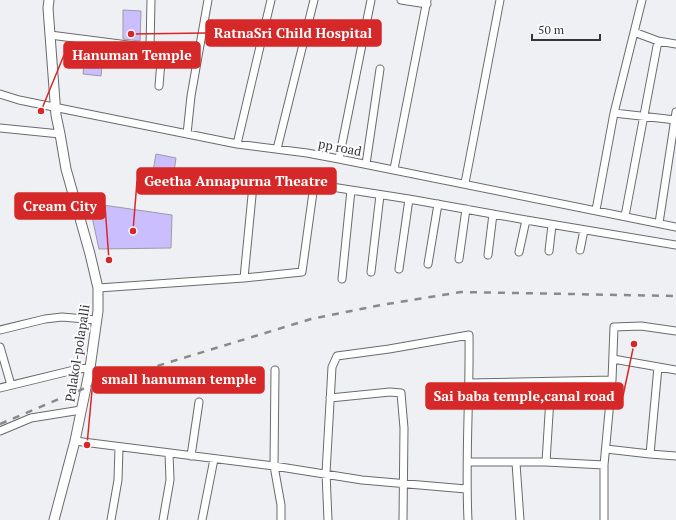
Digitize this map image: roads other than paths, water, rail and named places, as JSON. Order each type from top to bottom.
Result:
[{"type":"street","name":"Palakol-polapalli","points":[[49,0],[48,8],[50,35],[56,107],[60,134],[66,169],[98,288],[90,368],[75,441],[54,520]]},
{"type":"street","points":[[150,48],[151,0]]},
{"type":"street","points":[[187,134],[191,96],[208,0]]},
{"type":"street","points":[[237,144],[271,0]]},
{"type":"street","points":[[277,149],[314,0]]},
{"type":"street","points":[[339,159],[371,0]]},
{"type":"street","points":[[394,169],[427,2],[401,0]]},
{"type":"street","points":[[465,183],[500,0]]},
{"type":"street","points":[[596,210],[614,113],[642,0]]},
{"type":"street","points":[[634,32],[658,41],[676,44]]},
{"type":"street","points":[[50,35],[198,54]]},
{"type":"street","points":[[625,216],[658,41]]},
{"type":"street","points":[[159,86],[162,49]]},
{"type":"street","points":[[366,164],[380,69]]},
{"type":"street","name":"pp road","points":[[0,94],[19,100],[237,144],[307,153],[394,169],[676,227]]},
{"type":"street","points":[[614,113],[676,117],[659,223]]},
{"type":"street","points":[[0,128],[60,134]]},
{"type":"street","points":[[244,278],[254,175],[408,199],[552,225],[676,245]]},
{"type":"street","points":[[98,288],[244,278],[302,272],[314,185]]},
{"type":"street","points":[[342,280],[351,190]]},
{"type":"street","points":[[370,272],[380,195]]},
{"type":"street","points":[[399,269],[408,199]]},
{"type":"street","points":[[428,264],[438,204]]},
{"type":"street","points":[[459,259],[466,209]]},
{"type":"street","points":[[488,255],[493,214]]},
{"type":"street","points":[[519,252],[526,220]]},
{"type":"street","points":[[549,251],[552,225]]},
{"type":"street","points":[[580,250],[584,230]]},
{"type":"street","points":[[0,330],[45,319],[62,317],[96,320]]},
{"type":"street","points":[[604,520],[604,465],[612,380],[614,327],[641,326],[676,331]]},
{"type":"street","points":[[328,520],[326,473],[330,398],[332,367],[337,356],[389,349],[469,335],[470,383],[466,489],[468,520]]},
{"type":"street","points":[[0,347],[11,385]]},
{"type":"street","points":[[613,359],[676,370]]},
{"type":"street","points":[[650,454],[658,367]]},
{"type":"street","points":[[0,388],[78,369],[90,368]]},
{"type":"street","points":[[275,370],[274,466],[281,505],[281,520]]},
{"type":"street","points":[[470,383],[612,380]]},
{"type":"street","points":[[546,462],[551,382]]},
{"type":"street","points":[[330,398],[390,392],[401,393],[404,428],[402,484],[403,520]]},
{"type":"street","points":[[191,456],[199,402]]},
{"type":"street","points":[[0,431],[32,418],[81,410]]},
{"type":"street","points":[[75,441],[326,473],[362,480],[466,489]]},
{"type":"street","points":[[111,520],[118,480],[119,447]]},
{"type":"street","points":[[606,449],[676,456]]},
{"type":"street","points":[[163,520],[170,480],[170,453]]},
{"type":"street","points":[[202,520],[214,458]]},
{"type":"street","points":[[468,462],[546,462],[604,465]]},
{"type":"street","points":[[516,463],[520,520]]},
{"type":"railway","points":[[0,424],[85,388],[311,319],[381,305],[461,292],[676,296]]},
{"type":"place","name":"RatnaSri Child Hospital","points":[[131,34]]},
{"type":"place","name":"Hanuman Temple","points":[[41,111]]},
{"type":"place","name":"Geetha Annapurna Theatre","points":[[133,231]]},
{"type":"place","name":"Cream City","points":[[109,260]]},
{"type":"place","name":"Sai baba temple,canal road","points":[[634,344]]},
{"type":"place","name":"small hanuman temple","points":[[87,445]]}]
